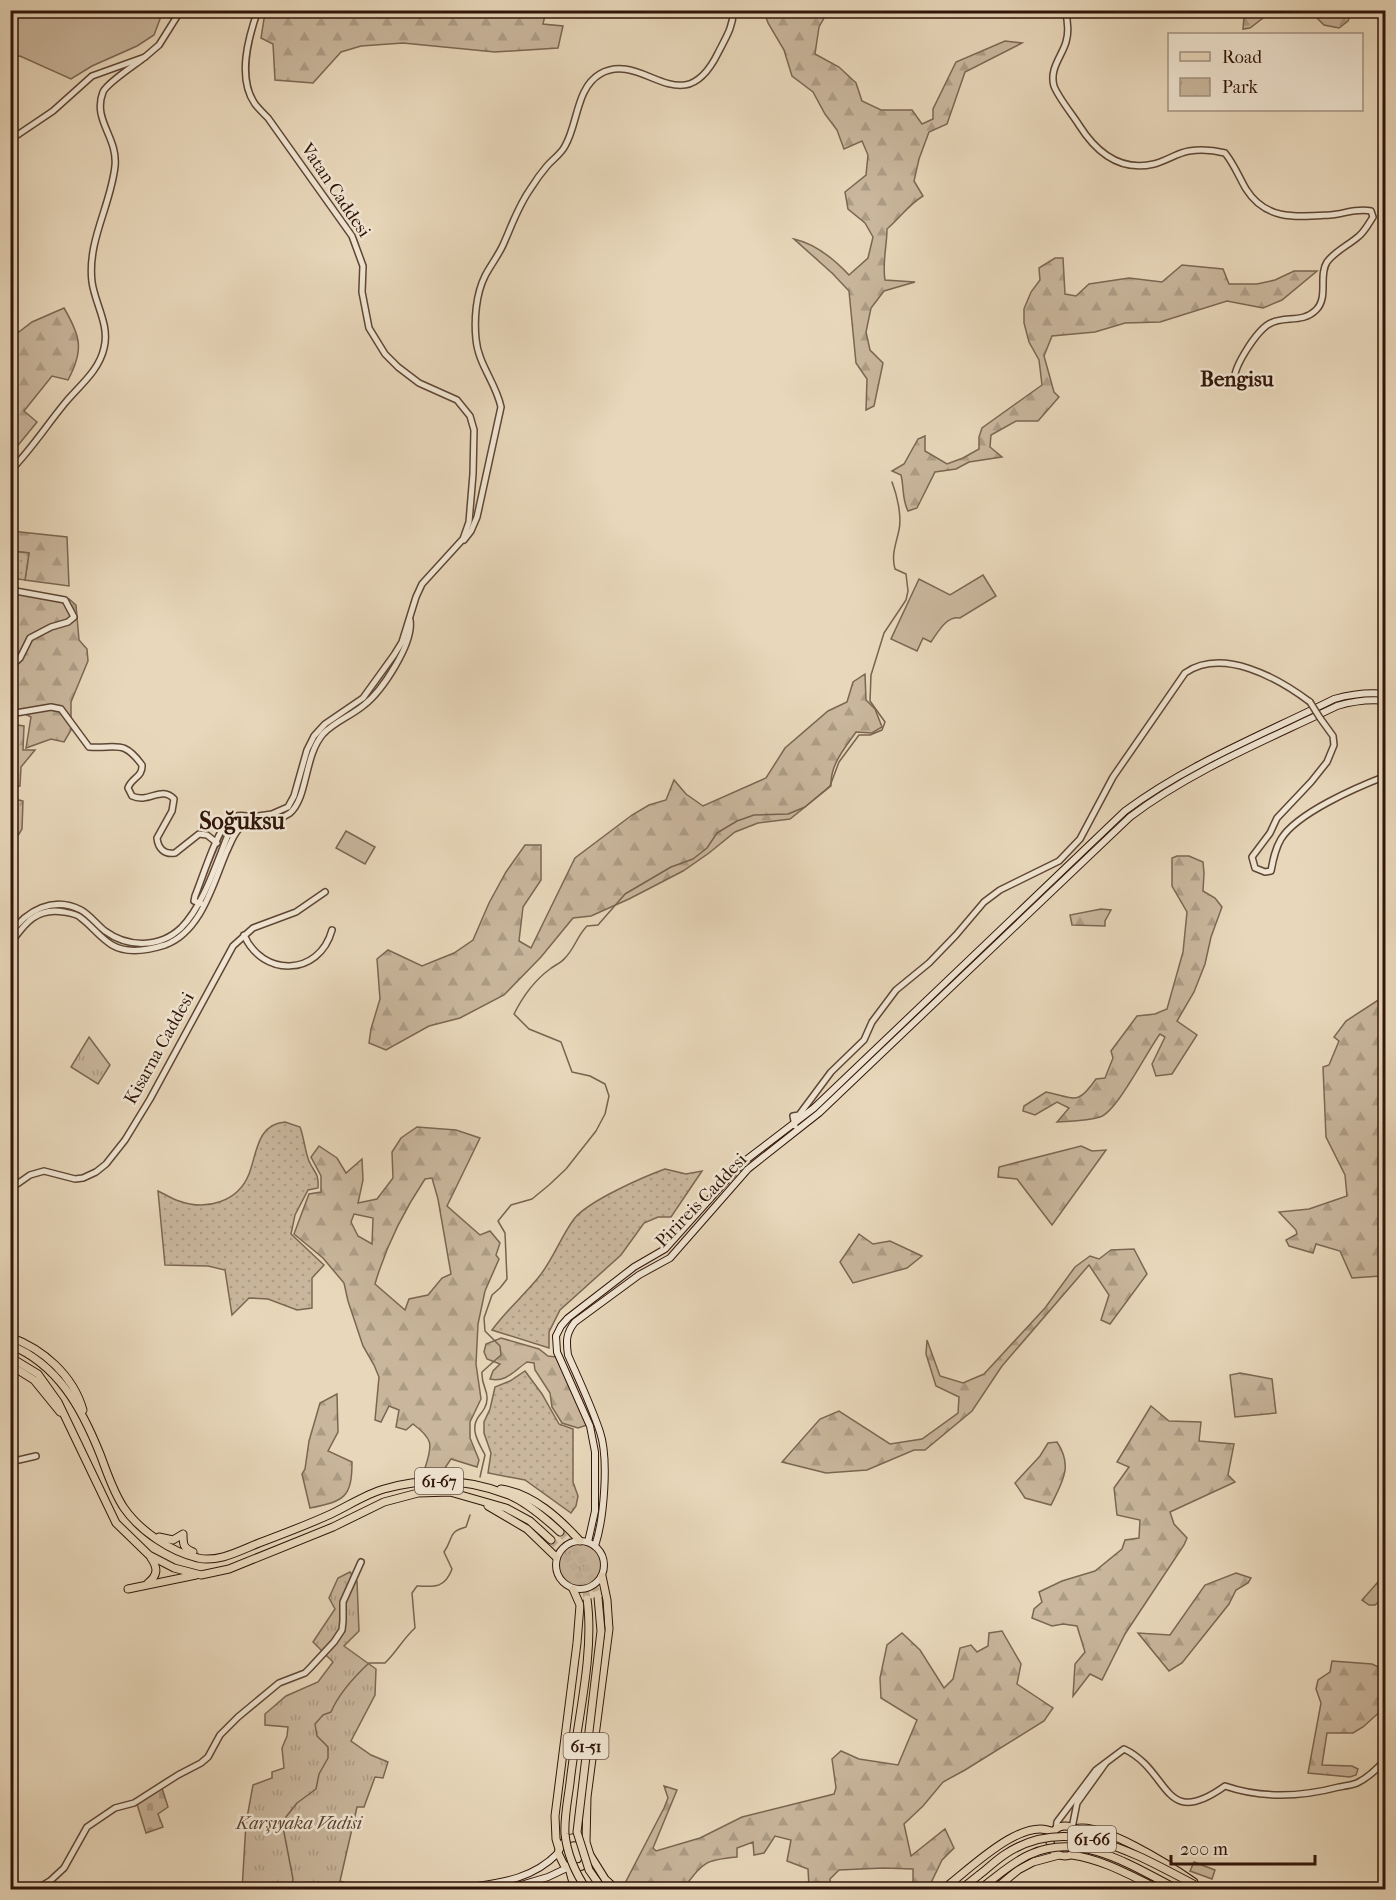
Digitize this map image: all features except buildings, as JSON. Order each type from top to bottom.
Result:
[{"type":"main road","points":[[796,1127],[1125,811],[1194,768],[1334,699],[1353,694],[1386,694]]},
{"type":"main road","points":[[796,1127],[819,1113],[1121,825],[1150,802],[1197,774],[1337,706],[1373,699],[1386,701]]},
{"type":"main road","name":"Pirireis Caddesi","points":[[581,1539],[595,1511],[595,1452],[590,1426],[557,1352],[556,1336],[568,1318],[634,1267],[664,1249],[742,1163],[796,1127]]},
{"type":"main road","name":"Pirireis Caddesi","points":[[595,1546],[601,1529],[603,1511],[601,1434],[568,1355],[567,1331],[575,1322],[639,1275],[670,1258],[748,1169],[796,1127]]},
{"type":"main road","name":"61-67","points":[[10,1337],[27,1343],[51,1360],[75,1389],[110,1481],[124,1508],[158,1540],[181,1553],[200,1559],[224,1557],[311,1522],[382,1489],[452,1480],[510,1495],[536,1511],[560,1532]]},
{"type":"main road","name":"61-67","points":[[10,1345],[23,1350],[46,1366],[70,1394],[86,1421]]},
{"type":"main road","name":"61-67","points":[[10,1357],[44,1380],[58,1402],[116,1523],[150,1555],[174,1568],[201,1575]]},
{"type":"main road","name":"61-67","points":[[10,1365],[34,1380],[70,1428]]},
{"type":"main road","name":"61-67","points":[[482,1487],[514,1491],[541,1505],[581,1539]]},
{"type":"main road","name":"61-67","points":[[128,1589],[229,1569],[384,1503],[418,1493],[450,1492],[506,1508],[530,1521],[551,1540]]},
{"type":"main road","name":"61-67","points":[[476,1499],[527,1529],[554,1554],[559,1579],[573,1589]]},
{"type":"main road","name":"61-67","points":[[150,1533],[173,1540],[183,1534],[183,1545],[186,1549],[200,1556],[224,1557]]},
{"type":"main road","points":[[554,1554],[566,1545],[581,1539],[595,1546]]},
{"type":"main road","name":"61-51","points":[[585,1842],[587,1797],[609,1629],[607,1600],[602,1576],[604,1560],[595,1546]]},
{"type":"main road","points":[[146,1585],[156,1575],[157,1566],[150,1555]]},
{"type":"main road","points":[[573,1589],[590,1588],[602,1576]]},
{"type":"main road","name":"61-51","points":[[569,1868],[561,1862],[556,1839],[555,1816],[576,1663],[580,1605],[573,1589]]},
{"type":"main road","name":"61-51","points":[[598,1597],[601,1631],[577,1832],[589,1870],[603,1890]]},
{"type":"main road","points":[[587,1599],[589,1630],[585,1675],[571,1769],[565,1834],[573,1864],[587,1890]]},
{"type":"main road","name":"61-66","points":[[1161,1890],[1088,1857],[1059,1855],[1053,1851],[1050,1838],[1054,1831],[1065,1826],[1082,1827],[1114,1836],[1176,1870],[1206,1890]]},
{"type":"main road","name":"61-66","points":[[942,1890],[1019,1833],[1040,1828],[1054,1831]]},
{"type":"main road","name":"61-66","points":[[1072,1855],[1080,1845],[1079,1835],[1073,1828]]},
{"type":"main road","name":"61-66","points":[[960,1890],[1005,1854],[1027,1843],[1047,1838],[1083,1837],[1100,1840],[1124,1849],[1206,1890]]},
{"type":"main road","points":[[452,1890],[516,1880],[548,1864],[559,1851],[562,1843],[570,1838],[580,1838],[585,1842],[590,1855],[605,1878],[617,1890]]},
{"type":"main road","name":"61-66","points":[[982,1887],[1011,1865],[1032,1853],[1049,1849],[1082,1848],[1109,1856],[1179,1890]]},
{"type":"main road","points":[[504,1890],[569,1868],[582,1866],[590,1855]]},
{"type":"main road","name":"61-66","points":[[994,1890],[1018,1870],[1033,1862],[1059,1855]]},
{"type":"main road","points":[[569,1868],[578,1890]]},
{"type":"street","points":[[10,471],[88,378],[100,361],[105,348],[106,332],[92,281],[98,226],[116,165],[113,141],[101,117],[99,105],[105,89],[159,45],[181,10]]},
{"type":"street","name":"Vatan Caddesi","points":[[10,944],[25,924],[38,914],[51,910],[79,916],[112,945],[132,950],[152,949],[168,944],[182,935],[192,925],[230,830],[236,822],[251,816],[272,814],[283,810],[294,796],[307,750],[314,736],[325,723],[368,693],[402,642],[422,584],[463,539],[469,522],[474,457],[473,422],[456,400],[419,383],[398,367],[385,354],[369,328],[362,292],[363,266],[352,236],[268,118],[254,103],[247,86],[248,47],[258,10]]},
{"type":"street","points":[[458,545],[467,538],[477,517],[501,407],[478,351],[477,304],[481,285],[503,246],[514,217],[548,164],[563,151],[574,126],[578,105],[589,86],[600,74],[614,70],[631,71],[666,84],[682,85],[699,81],[710,69],[730,30],[734,17],[733,10]]},
{"type":"street","points":[[1065,10],[1068,22],[1066,42],[1053,71],[1054,86],[1083,132],[1099,151],[1119,163],[1134,166],[1153,164],[1187,151],[1211,150],[1225,153],[1234,164],[1247,190],[1260,206],[1268,211],[1291,216],[1333,215],[1361,209],[1371,211],[1373,218],[1360,235],[1327,262],[1323,270],[1323,290],[1319,307],[1300,319],[1275,321],[1267,325],[1242,358],[1236,370],[1235,382]]},
{"type":"street","points":[[10,140],[53,111],[92,76],[145,57]]},
{"type":"street","points":[[10,590],[65,600],[74,617],[68,622],[51,627],[30,638],[20,658],[10,667]]},
{"type":"street","name":"Vatan Caddesi","points":[[10,934],[21,919],[36,909],[51,904],[82,910],[115,938],[133,945],[166,938],[180,929],[201,904],[239,829],[248,823],[271,821],[285,816],[295,807],[309,762],[319,740],[329,728],[368,702],[400,658],[408,642],[410,618]]},
{"type":"street","points":[[796,1127],[793,1116],[799,1115],[831,1072],[864,1040],[872,1022],[896,990],[929,963],[957,935],[984,902],[1000,890],[1059,861],[1080,840],[1113,777],[1185,673],[1196,666],[1218,663],[1241,665],[1289,687],[1310,702],[1333,736],[1334,745],[1327,762],[1277,818],[1270,833],[1252,857],[1255,868],[1265,872],[1271,871],[1275,853],[1282,838],[1305,817],[1341,796],[1386,776]]},
{"type":"street","points":[[10,714],[51,707],[61,709],[89,747],[127,748],[142,765],[141,775],[128,785],[129,793],[143,800],[163,792],[174,799],[172,811],[157,838],[159,846],[166,853],[175,853],[199,834],[207,835],[217,843]]},
{"type":"street","points":[[271,821],[283,810]]},
{"type":"street","points":[[201,904],[194,901],[195,896],[228,820],[241,815],[251,816]]},
{"type":"street","name":"Kisarna Caddesi","points":[[10,1188],[30,1175],[44,1171],[63,1178],[83,1178],[106,1164],[125,1140],[150,1099],[226,957],[244,935],[253,928],[302,910],[325,892]]},
{"type":"street","points":[[244,935],[250,947],[269,961],[297,965],[309,962],[321,954],[332,930]]},
{"type":"street","points":[[10,1462],[36,1456]]},
{"type":"street","points":[[35,1890],[50,1881],[64,1868],[87,1827],[115,1808],[134,1803],[177,1775],[201,1763],[208,1757],[220,1735],[238,1717],[279,1683],[305,1673],[310,1668],[342,1630],[343,1602],[361,1562]]},
{"type":"street","points":[[1054,1831],[1057,1822],[1095,1770],[1124,1749],[1149,1768],[1175,1800],[1183,1802],[1208,1798],[1225,1786],[1240,1791],[1284,1797],[1317,1793],[1358,1783],[1386,1760]]},
{"type":"street","points":[[1073,1828],[1077,1803],[1101,1773],[1106,1762]]},
{"type":"green space","points":[[269,10],[546,11],[543,24],[563,26],[558,48],[495,52],[403,43],[361,46],[341,52],[313,83],[275,80],[273,44],[261,38],[264,19]]},
{"type":"green space","points":[[10,11],[163,11],[154,35],[71,79],[20,56],[11,57]]},
{"type":"green space","points":[[764,11],[828,11],[819,27],[815,54],[839,67],[856,83],[862,101],[881,110],[912,110],[922,124],[933,119],[933,109],[956,62],[1005,41],[1022,43],[965,72],[947,124],[929,132],[919,159],[914,181],[923,196],[887,229],[885,280],[915,282],[884,291],[871,308],[866,332],[870,350],[883,363],[874,406],[866,410],[867,379],[856,363],[849,291],[794,239],[810,244],[824,253],[849,275],[868,258],[873,237],[865,223],[848,209],[845,192],[866,175],[868,155],[862,141],[844,149],[837,130],[813,92],[792,76],[784,50],[768,23]]},
{"type":"green space","points":[[1251,11],[1272,11],[1250,28],[1243,29],[1244,17]]},
{"type":"green space","points":[[1310,11],[1352,11],[1348,21],[1339,28],[1324,25]]},
{"type":"green space","points":[[1055,258],[1063,258],[1065,294],[1076,296],[1089,284],[1129,278],[1162,282],[1182,265],[1223,269],[1229,284],[1257,284],[1275,280],[1294,271],[1317,271],[1282,300],[1263,308],[1227,301],[1160,322],[1125,323],[1095,332],[1052,336],[1044,356],[1054,392],[1059,397],[1038,421],[1016,421],[991,435],[990,447],[1002,457],[969,462],[956,469],[935,472],[917,508],[908,511],[901,475],[892,471],[904,464],[918,439],[925,436],[925,451],[947,464],[963,458],[979,449],[982,428],[1042,385],[1039,360],[1029,342],[1024,323],[1024,309],[1031,292],[1040,280],[1039,268]]},
{"type":"green space","points":[[64,308],[77,336],[77,360],[68,380],[52,376],[24,411],[37,422],[11,454],[11,431],[15,425],[11,412],[11,338],[32,322]]},
{"type":"green space","points":[[11,531],[67,537],[69,586],[25,580],[29,553],[11,551]]},
{"type":"green space","points":[[10,551],[29,553],[25,580],[11,578]]},
{"type":"green space","points":[[983,575],[996,596],[960,618],[947,622],[931,642],[923,638],[917,651],[891,639],[919,579],[950,595]]},
{"type":"green space","points":[[10,590],[69,599],[76,605],[79,640],[87,649],[88,661],[71,702],[71,730],[64,742],[51,739],[26,748],[31,717],[23,713],[11,714]]},
{"type":"green space","points":[[865,674],[866,700],[875,709],[882,727],[872,733],[856,732],[835,764],[831,786],[790,819],[758,823],[735,832],[683,871],[591,916],[573,918],[541,957],[504,995],[460,1018],[429,1026],[386,1050],[369,1043],[380,999],[377,959],[388,950],[422,966],[454,953],[473,940],[489,903],[506,872],[525,845],[541,845],[541,880],[523,907],[519,941],[531,948],[575,858],[632,815],[649,805],[666,800],[674,780],[686,794],[703,806],[766,778],[785,748],[828,711],[847,702],[853,682]]},
{"type":"green space","points":[[10,724],[24,726],[23,750],[35,750],[21,767],[20,786],[11,789]]},
{"type":"green space","points":[[23,801],[22,829],[11,847],[11,803]]},
{"type":"green space","points":[[346,831],[375,847],[365,864],[336,848]]},
{"type":"green space","points":[[1189,856],[1203,862],[1203,891],[1215,898],[1222,907],[1194,992],[1177,1021],[1197,1035],[1172,1074],[1156,1076],[1152,1064],[1165,1037],[1160,1034],[1123,1093],[1107,1113],[1100,1117],[1057,1122],[1069,1108],[1057,1102],[1035,1115],[1023,1111],[1024,1106],[1046,1092],[1070,1098],[1080,1097],[1096,1079],[1105,1078],[1113,1058],[1111,1051],[1137,1016],[1155,1014],[1167,1009],[1183,952],[1187,912],[1172,886],[1172,858]]},
{"type":"green space","points":[[1101,909],[1111,910],[1105,926],[1072,925],[1070,915]]},
{"type":"green space","points":[[1383,997],[1386,999],[1385,1269],[1381,1276],[1352,1278],[1340,1251],[1316,1244],[1313,1253],[1289,1246],[1286,1240],[1297,1234],[1296,1230],[1279,1212],[1309,1209],[1347,1196],[1345,1175],[1326,1137],[1323,1067],[1329,1065],[1339,1041],[1334,1037],[1346,1021]]},
{"type":"green space","points":[[89,1037],[110,1065],[98,1084],[71,1067]]},
{"type":"green space","points":[[285,1122],[300,1127],[318,1183],[318,1188],[308,1190],[295,1215],[291,1234],[324,1265],[312,1278],[312,1308],[297,1310],[268,1299],[249,1298],[232,1315],[225,1270],[208,1266],[165,1265],[158,1191],[189,1204],[220,1202],[244,1184],[263,1134],[276,1124]]},
{"type":"green space","points":[[417,1127],[456,1130],[480,1138],[447,1206],[480,1235],[490,1231],[500,1243],[496,1255],[499,1259],[485,1291],[478,1324],[476,1364],[481,1399],[470,1422],[470,1438],[479,1460],[477,1467],[451,1459],[443,1471],[425,1468],[430,1447],[428,1438],[413,1424],[406,1430],[396,1427],[399,1410],[389,1406],[381,1422],[375,1420],[379,1377],[363,1346],[344,1283],[323,1258],[294,1234],[309,1194],[321,1192],[321,1176],[311,1157],[319,1146],[337,1158],[346,1173],[362,1159],[363,1180],[358,1203],[377,1199],[393,1178],[392,1152],[401,1138]],"holes":[[[432,1178],[438,1199],[451,1274],[442,1278],[428,1295],[409,1299],[405,1310],[375,1284],[384,1256],[402,1217],[425,1179]],[[354,1214],[373,1218],[372,1244],[358,1236],[351,1222]]]},
{"type":"green space","points":[[1081,1146],[1092,1151],[1106,1150],[1052,1225],[1017,1179],[998,1177],[999,1167]]},
{"type":"green space","points":[[665,1169],[686,1174],[702,1171],[671,1217],[658,1217],[644,1223],[621,1255],[560,1310],[549,1332],[549,1348],[492,1330],[543,1271],[569,1226],[581,1212],[617,1190]]},
{"type":"green space","points":[[859,1234],[873,1244],[890,1241],[922,1256],[907,1268],[853,1283],[840,1262]]},
{"type":"green space","points":[[1134,1249],[1147,1274],[1110,1324],[1101,1320],[1109,1295],[1089,1265],[1002,1366],[972,1411],[925,1450],[914,1450],[867,1470],[826,1473],[782,1462],[820,1419],[839,1411],[890,1444],[922,1439],[958,1413],[959,1397],[936,1386],[926,1354],[927,1340],[940,1376],[963,1383],[984,1374],[1045,1308],[1075,1267],[1090,1256],[1099,1259],[1111,1250]]},
{"type":"green space","points":[[501,1338],[539,1349],[548,1356],[556,1357],[587,1425],[578,1428],[562,1423],[552,1407],[550,1393],[535,1370],[534,1363],[527,1362],[501,1379],[490,1379],[493,1371],[500,1364],[487,1359],[484,1352],[486,1344]]},
{"type":"green space","points":[[525,1371],[542,1394],[559,1424],[573,1429],[573,1482],[578,1496],[576,1506],[571,1513],[525,1480],[488,1473],[491,1453],[484,1433],[484,1422],[490,1409],[495,1387]]},
{"type":"green space","points":[[1240,1373],[1272,1379],[1276,1413],[1235,1417],[1230,1375]]},
{"type":"green space","points":[[337,1394],[338,1432],[328,1451],[352,1462],[350,1483],[348,1491],[338,1500],[310,1508],[302,1474],[305,1469],[309,1441],[320,1403]]},
{"type":"green space","points":[[1151,1406],[1169,1421],[1201,1422],[1199,1441],[1234,1444],[1228,1475],[1235,1482],[1170,1512],[1174,1524],[1187,1538],[1184,1545],[1125,1634],[1102,1680],[1090,1674],[1073,1696],[1075,1664],[1085,1652],[1077,1626],[1063,1624],[1052,1626],[1032,1618],[1034,1609],[1042,1602],[1039,1592],[1062,1581],[1095,1571],[1122,1549],[1125,1540],[1139,1538],[1140,1520],[1117,1515],[1114,1488],[1129,1467],[1117,1462]]},
{"type":"green space","points":[[1057,1442],[1062,1451],[1065,1466],[1062,1481],[1051,1505],[1025,1498],[1015,1483],[1040,1456],[1048,1443]]},
{"type":"green space","points":[[580,1542],[596,1549],[603,1565],[596,1581],[580,1588],[564,1581],[557,1565],[564,1549]]},
{"type":"green space","name":"Karşıyaka Vadisi","points":[[350,1572],[357,1581],[359,1631],[344,1646],[376,1669],[375,1695],[351,1741],[371,1755],[388,1762],[383,1778],[375,1777],[364,1807],[357,1807],[340,1881],[349,1884],[350,1889],[242,1890],[246,1823],[253,1785],[272,1778],[272,1772],[284,1768],[282,1748],[288,1727],[265,1725],[265,1714],[286,1696],[318,1682],[333,1662],[313,1642],[335,1609],[329,1598],[338,1578]]},
{"type":"green space","points":[[1236,1573],[1251,1578],[1248,1583],[1236,1590],[1229,1604],[1182,1663],[1169,1671],[1138,1633],[1170,1635],[1205,1585]]},
{"type":"green space","points":[[1385,1574],[1385,1596],[1375,1605],[1369,1605],[1362,1600]]},
{"type":"green space","points":[[1002,1631],[1021,1664],[1017,1684],[1053,1708],[1044,1721],[943,1782],[904,1824],[911,1856],[945,1829],[954,1848],[942,1860],[928,1889],[913,1889],[913,1869],[883,1868],[839,1870],[830,1879],[831,1889],[809,1887],[808,1869],[787,1861],[791,1840],[775,1836],[764,1853],[754,1855],[753,1842],[737,1848],[737,1857],[705,1864],[683,1889],[622,1889],[664,1808],[668,1798],[664,1786],[677,1790],[653,1848],[656,1851],[700,1838],[742,1817],[834,1794],[836,1788],[832,1759],[841,1751],[859,1759],[898,1765],[917,1720],[881,1698],[880,1678],[887,1645],[902,1633],[920,1650],[944,1688],[953,1679],[960,1648],[971,1645],[977,1652],[988,1646],[989,1633]]},
{"type":"green space","points":[[1332,1661],[1372,1664],[1385,1670],[1384,1708],[1353,1733],[1327,1733],[1322,1765],[1352,1766],[1358,1769],[1356,1775],[1350,1777],[1308,1773],[1321,1703],[1316,1689],[1318,1680],[1330,1672]]},
{"type":"green space","points":[[162,1788],[168,1807],[158,1814],[163,1827],[146,1833],[137,1804]]},
{"type":"green space","points":[[1194,1862],[1215,1870],[1212,1879],[1190,1871]]},
{"type":"waterway","points":[[480,1477],[485,1455],[476,1436],[475,1426],[487,1402],[482,1372],[501,1355],[500,1346],[485,1331],[484,1318],[492,1295],[507,1279],[505,1233],[498,1221],[511,1205],[532,1199],[566,1169],[596,1131],[605,1114],[609,1096],[605,1084],[590,1076],[572,1072],[561,1042],[529,1029],[514,1014],[534,984],[544,973],[563,960],[587,926],[598,925],[625,894],[671,867],[693,859],[707,848],[717,833],[737,821],[754,815],[788,814],[805,807],[830,786],[839,762],[859,735],[870,735],[882,730],[885,722],[870,701],[871,675],[884,633],[906,600],[908,591],[906,574],[895,569],[894,564],[900,518],[892,482]]},
{"type":"waterway","points":[[291,1890],[293,1879],[282,1822],[297,1803],[316,1789],[319,1774],[328,1758],[328,1747],[317,1736],[315,1724],[323,1715],[331,1712],[343,1692],[363,1668],[369,1663],[385,1663],[415,1628],[412,1593],[417,1586],[439,1585],[446,1580],[452,1569],[444,1552],[453,1533],[466,1527],[470,1515]]},
{"type":"tunnel","points":[[560,1532],[583,1562],[598,1597]]},
{"type":"tunnel","points":[[551,1540],[569,1559],[579,1574],[587,1599]]},
{"type":"district","name":"Bengisu","points":[[1237,379]]},
{"type":"district","name":"Soğuksu","points":[[242,821]]}]
